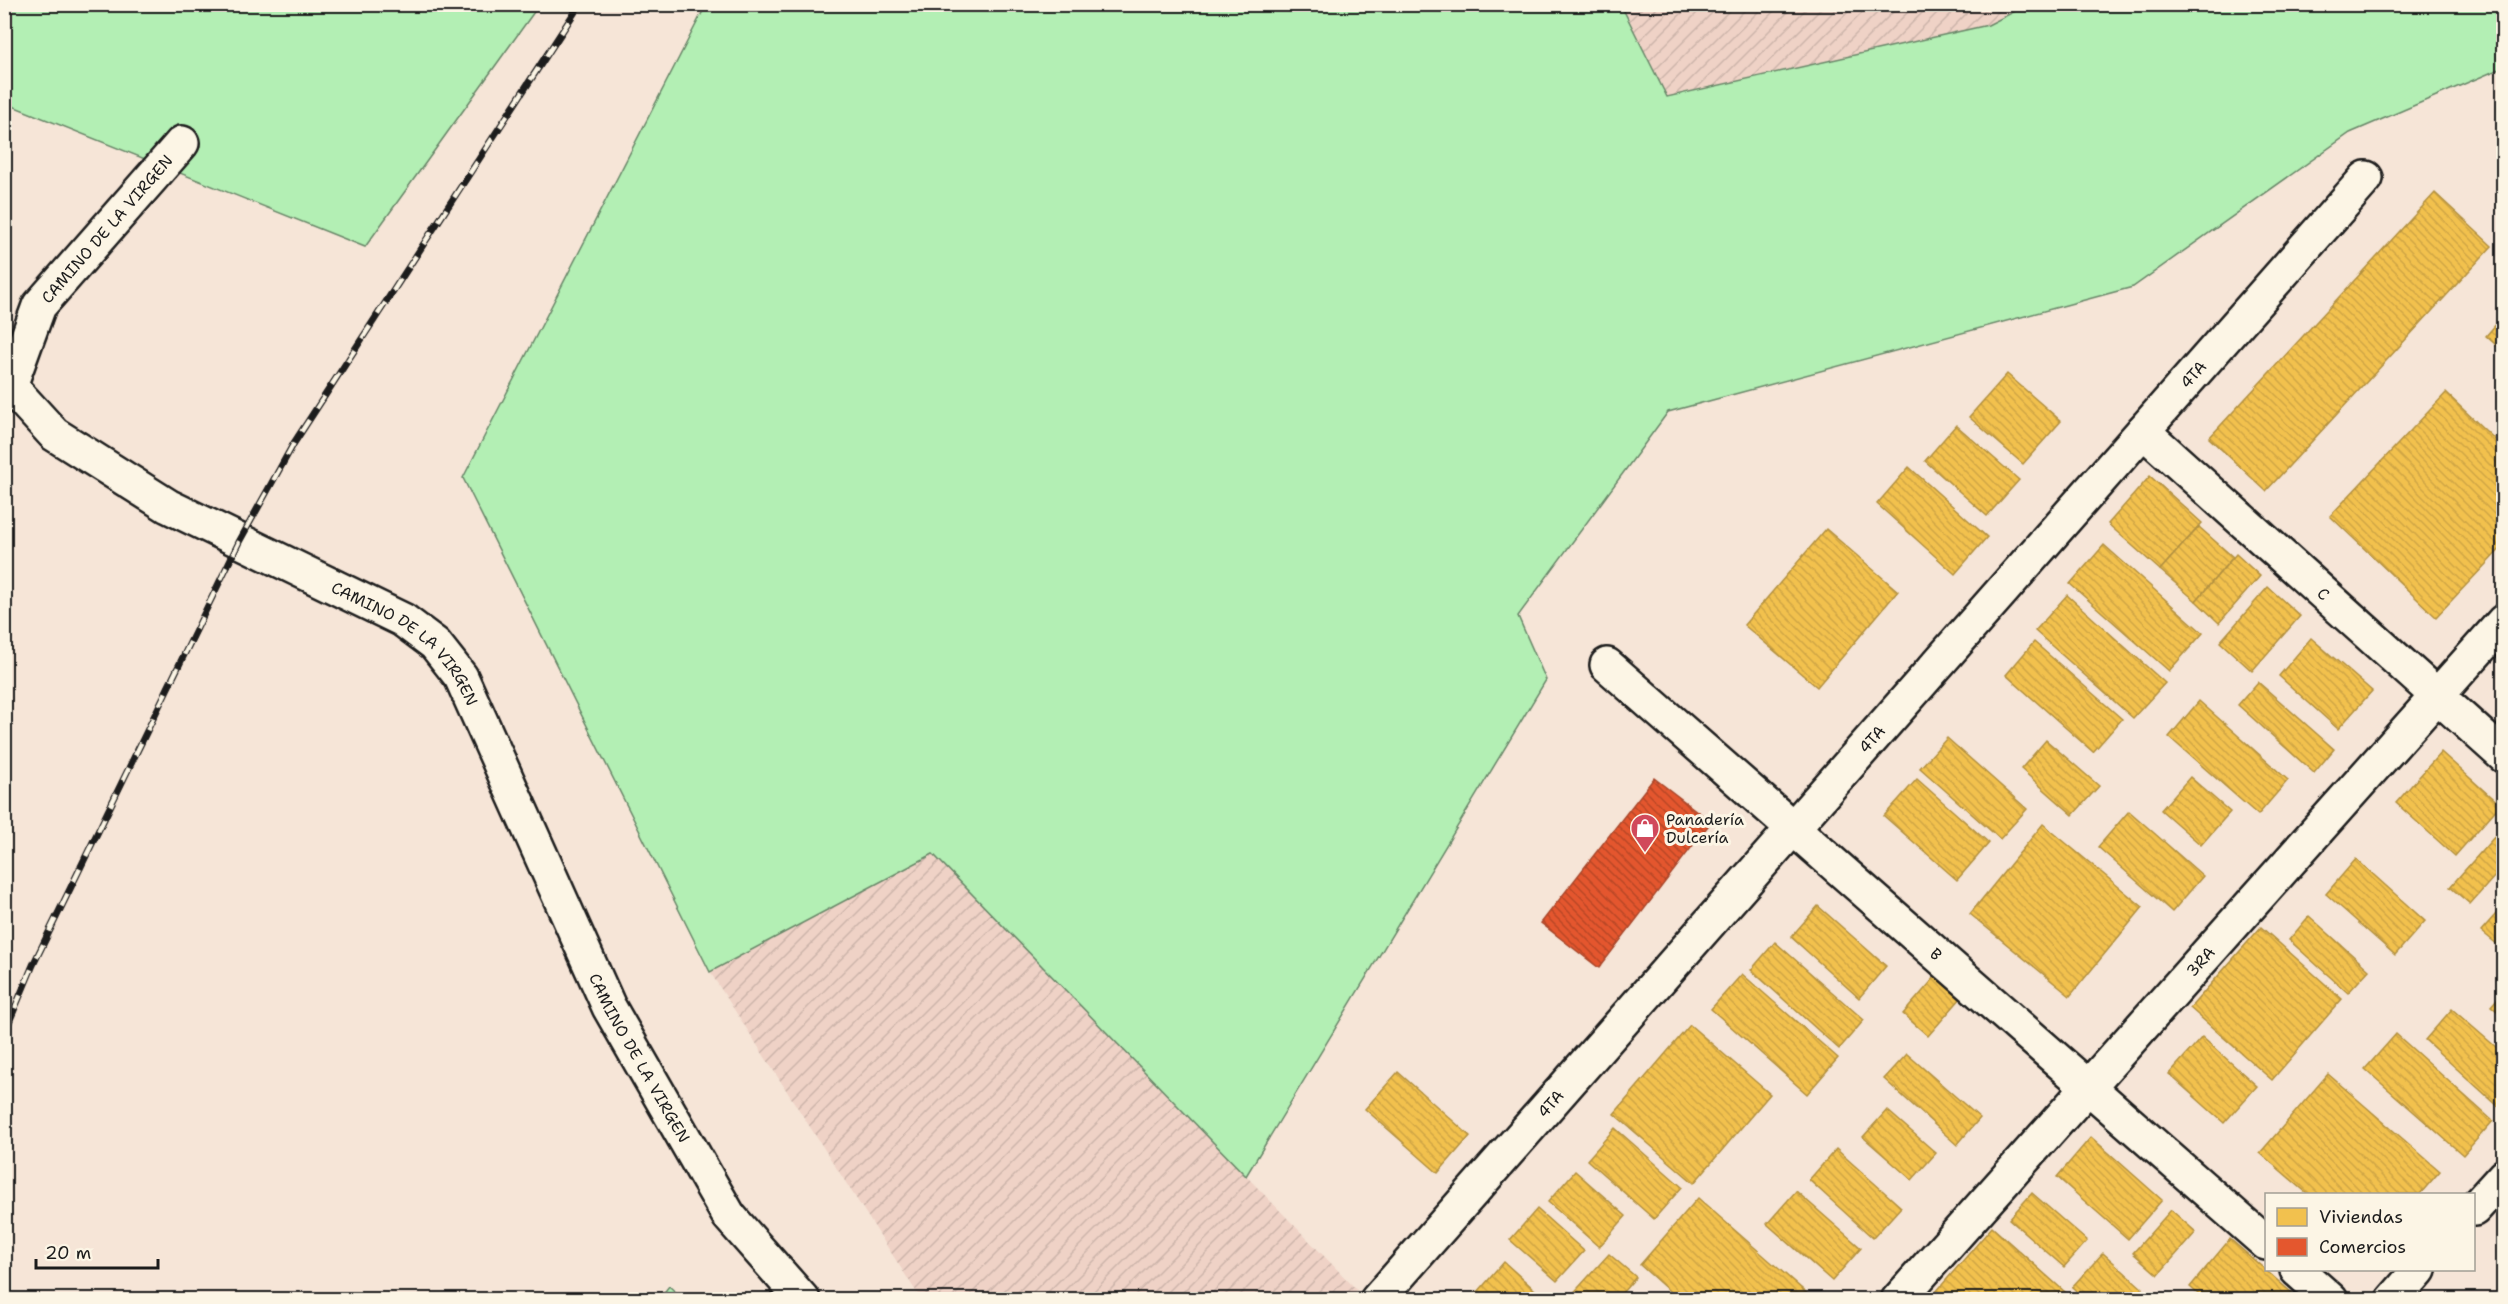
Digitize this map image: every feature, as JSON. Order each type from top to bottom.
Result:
[{"type":"street","name":"CAMINO DE LA VIRGEN","points":[[182,143],[39,306],[10,386],[54,434],[168,506],[403,620],[435,644],[461,677],[609,1006],[729,1216],[803,1299]]},
{"type":"street","name":"4TA","points":[[1377,1299],[2366,178]]},
{"type":"street","name":"C","points":[[2143,431],[2504,756]]},
{"type":"street","name":"3RA","points":[[1898,1299],[2504,621]]},
{"type":"street","name":"B","points":[[1607,665],[2265,1242]]},
{"type":"street","points":[[2475,1208],[2504,1176]]},
{"type":"street","points":[[2299,1271],[2331,1299]]},
{"type":"street","points":[[2392,1299],[2418,1271]]},
{"type":"shaded area","points":[[1621,5],[2027,5],[1988,25],[1667,97]]},
{"type":"shaded area","points":[[933,854],[1357,1290],[1348,1300],[921,1299],[710,972]]},
{"type":"green space","points":[[2503,4],[2504,67],[2350,133],[2133,287],[1668,412],[1518,616],[1546,680],[1246,1176],[933,854],[710,972],[463,478],[706,5],[1621,5],[1667,97],[1988,25],[2027,5]]},
{"type":"green space","points":[[4,5],[539,5],[365,247],[5,103]]},
{"type":"green space","points":[[669,1286],[683,1299],[659,1299]]},
{"type":"building: Viviendas","points":[[2435,193],[2492,246],[2266,491],[2209,438]]},
{"type":"building: Viviendas","points":[[2504,315],[2504,352],[2486,336]]},
{"type":"building: Viviendas","points":[[2007,374],[2061,421],[2023,464],[1969,417]]},
{"type":"building: Viviendas","points":[[2446,393],[2504,448],[2504,545],[2436,617],[2330,516]]},
{"type":"building: Viviendas","points":[[1956,425],[2019,480],[1987,516],[1925,461]]},
{"type":"building: Viviendas","points":[[1909,467],[1987,537],[1955,574],[1877,504]]},
{"type":"building: Viviendas","points":[[2150,476],[2202,523],[2160,570],[2108,524]]},
{"type":"building: Viviendas","points":[[2199,527],[2233,557],[2196,601],[2160,570]]},
{"type":"building: Viviendas","points":[[1826,529],[1898,591],[1817,687],[1744,625]]},
{"type":"building: Viviendas","points":[[2104,545],[2203,633],[2169,671],[2070,584]]},
{"type":"building: Viviendas","points":[[2236,554],[2260,576],[2219,623],[2196,601]]},
{"type":"building: Viviendas","points":[[2268,587],[2300,616],[2252,671],[2220,642]]},
{"type":"building: Viviendas","points":[[2067,595],[2165,683],[2133,718],[2035,631]]},
{"type":"building: Viviendas","points":[[2311,638],[2372,691],[2338,729],[2279,676]]},
{"type":"building: Viviendas","points":[[2034,642],[2122,719],[2093,752],[2006,675]]},
{"type":"building: Viviendas","points":[[2258,682],[2334,749],[2314,773],[2238,705]]},
{"type":"building: Viviendas","points":[[2199,701],[2288,780],[2258,815],[2169,737]]},
{"type":"building: Viviendas","points":[[1947,738],[2027,809],[2000,839],[1920,768]]},
{"type":"building: Viviendas","points":[[2046,740],[2099,786],[2073,815],[2021,769]]},
{"type":"building: Viviendas","points":[[2441,752],[2500,805],[2455,856],[2396,803]]},
{"type":"building: Viviendas","points":[[2190,777],[2230,812],[2201,845],[2161,810]]},
{"type":"building: Viviendas","points":[[1917,779],[1989,843],[1957,880],[1884,816]]},
{"type":"building: Viviendas","points":[[2129,811],[2203,876],[2172,912],[2098,847]]},
{"type":"building: Viviendas","points":[[2043,824],[2143,907],[2070,996],[1970,914]]},
{"type":"building: Viviendas","points":[[2504,826],[2504,866],[2470,904],[2450,887]]},
{"type":"building: Viviendas","points":[[2356,859],[2425,921],[2395,955],[2326,894]]},
{"type":"building: Viviendas","points":[[2504,905],[2504,950],[2481,931]]},
{"type":"building: Viviendas","points":[[1818,906],[1886,966],[1859,998],[1791,937]]},
{"type":"building: Viviendas","points":[[2309,916],[2369,970],[2348,993],[2289,940]]},
{"type":"building: Viviendas","points":[[2261,927],[2342,999],[2272,1080],[2190,1008]]},
{"type":"building: Viviendas","points":[[1775,942],[1864,1020],[1839,1049],[1751,970]]},
{"type":"building: Viviendas","points":[[1742,974],[1838,1058],[1807,1094],[1711,1009]]},
{"type":"building: Viviendas","points":[[1936,976],[1961,998],[1928,1036],[1903,1014]]},
{"type":"building: Viviendas","points":[[2504,991],[2504,1017],[2491,1006]]},
{"type":"building: Viviendas","points":[[2452,1009],[2504,1054],[2504,1102],[2499,1107],[2425,1040]]},
{"type":"building: Viviendas","points":[[1690,1025],[1770,1094],[1694,1183],[1614,1114]]},
{"type":"building: Viviendas","points":[[2396,1034],[2493,1121],[2463,1155],[2365,1069]]},
{"type":"building: Viviendas","points":[[2202,1037],[2257,1086],[2224,1123],[2169,1074]]},
{"type":"building: Viviendas","points":[[1907,1054],[1980,1118],[1957,1145],[1884,1079]]},
{"type":"building: Viviendas","points":[[1398,1072],[1470,1136],[1438,1173],[1365,1109]]},
{"type":"building: Viviendas","points":[[2328,1074],[2440,1171],[2421,1193],[2307,1193],[2260,1153]]},
{"type":"building: Viviendas","points":[[1887,1110],[1936,1153],[1912,1180],[1863,1137]]},
{"type":"building: Viviendas","points":[[1615,1128],[1682,1187],[1654,1219],[1587,1160]]},
{"type":"building: Viviendas","points":[[2091,1137],[2162,1200],[2128,1239],[2057,1177]]},
{"type":"building: Viviendas","points":[[1836,1149],[1901,1207],[1873,1238],[1809,1180]]},
{"type":"building: Viviendas","points":[[1575,1171],[1626,1216],[1599,1247],[1548,1202]]},
{"type":"building: Viviendas","points":[[1796,1191],[1861,1248],[1832,1281],[1767,1224]]},
{"type":"building: Viviendas","points":[[2032,1193],[2087,1241],[2064,1267],[2009,1219]]},
{"type":"building: Viviendas","points":[[1698,1198],[1810,1296],[1808,1300],[1679,1300],[1640,1265]]},
{"type":"building: Viviendas","points":[[1537,1209],[1584,1251],[1557,1281],[1510,1240]]},
{"type":"building: Viviendas","points":[[2171,1210],[2196,1232],[2158,1275],[2133,1253]]},
{"type":"building: Viviendas","points":[[1992,1227],[2074,1300],[1929,1300]]},
{"type":"building: Viviendas","points":[[2230,1239],[2300,1300],[2205,1300],[2190,1287]]},
{"type":"building: Viviendas","points":[[2103,1253],[2142,1288],[2133,1300],[2086,1300],[2072,1287]]},
{"type":"building: Viviendas","points":[[1609,1254],[1636,1277],[1616,1300],[1571,1300],[1569,1298]]},
{"type":"building: Viviendas","points":[[1504,1262],[1546,1300],[1471,1300]]},
{"type":"building: Comercios","points":[[1654,778],[1711,822],[1599,968],[1541,923]]},
{"type":"railway","points":[[4,1034],[33,965],[239,542],[294,443],[580,4]]},
{"type":"place","name":"Panadería Dulcería","points":[[1645,854]]}]
